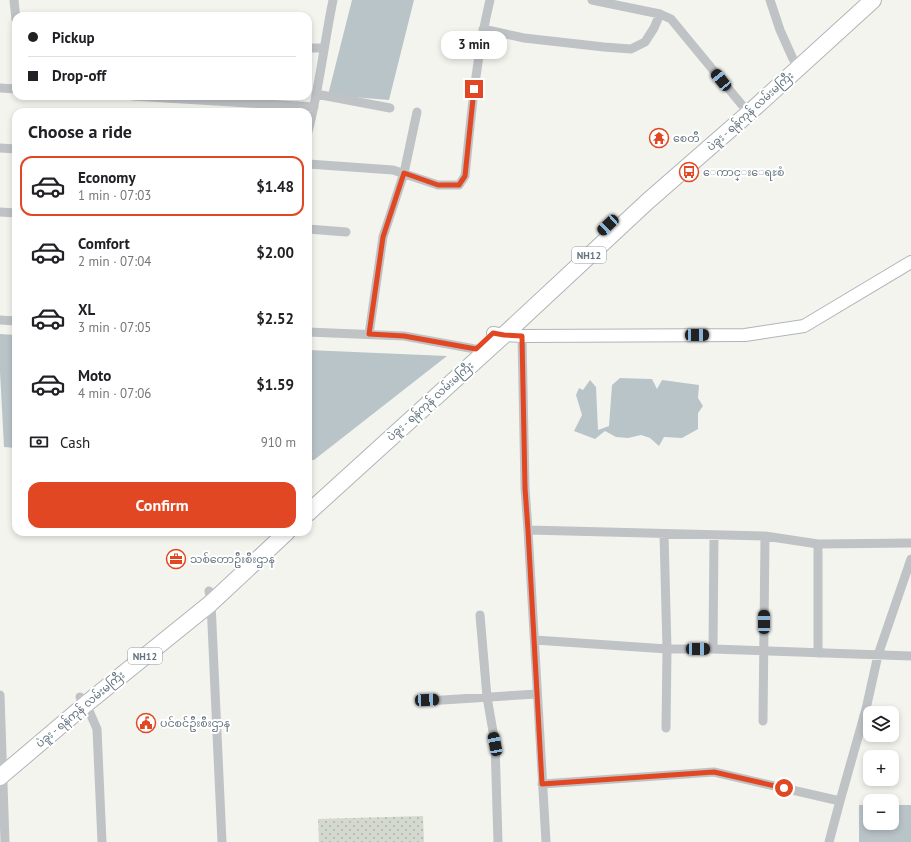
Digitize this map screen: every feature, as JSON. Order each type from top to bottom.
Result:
[{"type":"highway","name":"ပဲခူး - ရန်ကုန် လမ်းမကြီး","points":[[312,509],[498,334],[642,194],[793,59],[856,0]]},
{"type":"highway","name":"ပဲခူး - ရန်ကုန် လမ်းမကြီး","points":[[498,334],[750,112],[873,0]]},
{"type":"highway","name":"ပဲခူး - ရန်ကုန် လမ်းမကြီး","points":[[312,497],[481,350]]},
{"type":"highway","name":"ပဲခူး - ရန်ကုန် လမ်းမကြီး","points":[[210,597],[270,536]]},
{"type":"highway","name":"ပဲခူး - ရန်ကုန် လမ်းမကြီး","points":[[1,770],[83,700],[282,536]]},
{"type":"street","points":[[14,0],[15,12]]},
{"type":"street","points":[[312,115],[333,0]]},
{"type":"street","points":[[312,164],[393,170],[438,185],[459,185],[465,176],[475,75],[490,0]]},
{"type":"street","points":[[592,0],[660,14],[671,19],[742,105]]},
{"type":"street","points":[[770,0],[780,30],[793,59]]},
{"type":"street","points":[[483,29],[524,38],[630,49],[645,42],[654,28],[660,14]]},
{"type":"street","points":[[312,48],[324,48]]},
{"type":"street","points":[[0,88],[12,89]]},
{"type":"street","points":[[316,94],[390,108]]},
{"type":"street","points":[[199,100],[314,107]]},
{"type":"street","points":[[369,334],[383,237],[404,173],[417,112]]},
{"type":"street","points":[[0,148],[12,149]]},
{"type":"street","points":[[0,212],[12,213]]},
{"type":"street","points":[[312,229],[346,232]]},
{"type":"street","points":[[498,334],[522,336],[745,335],[804,326],[911,262]]},
{"type":"street","points":[[0,320],[12,321]]},
{"type":"street","points":[[312,332],[404,336],[481,350]]},
{"type":"street","points":[[522,336],[525,488],[546,842]]},
{"type":"street","points":[[528,530],[765,536],[818,544],[911,543]]},
{"type":"street","points":[[664,534],[667,649],[666,728]]},
{"type":"street","points":[[713,649],[714,535]]},
{"type":"street","points":[[763,721],[765,536]]},
{"type":"street","points":[[818,544],[818,653]]},
{"type":"street","points":[[829,842],[866,709],[878,655],[911,560]]},
{"type":"street","points":[[210,597],[222,842]]},
{"type":"street","points":[[480,615],[487,697],[495,744],[498,842]]},
{"type":"street","points":[[535,640],[667,649],[713,649],[911,656]]},
{"type":"street","points":[[427,700],[537,694]]},
{"type":"street","points":[[0,695],[1,770],[5,842]]},
{"type":"street","points":[[83,700],[97,728],[102,842]]},
{"type":"street","points":[[542,784],[714,772],[840,801]]},
{"type":"shaded area","points":[[352,0],[414,0],[389,100],[328,95]]},
{"type":"shaded area","points":[[0,334],[12,335],[12,448],[4,447],[0,372]]},
{"type":"shaded area","points":[[312,350],[447,356],[314,460],[312,460]]},
{"type":"shaded area","points":[[620,378],[652,379],[657,389],[662,380],[699,385],[698,398],[703,406],[698,413],[698,429],[682,438],[664,437],[659,446],[650,438],[641,435],[628,438],[616,437],[605,431],[595,439],[574,431],[582,415],[576,395],[579,388],[583,390],[590,380],[596,387],[598,430],[609,426],[612,385]]},
{"type":"shaded area","points":[[859,805],[863,805],[863,830],[899,830],[899,805],[911,805],[911,842],[859,842]]},
{"type":"shaded area","points":[[423,816],[424,842],[319,842],[318,819]]},
{"type":"place","name":"စေတီ","points":[[659,138]]},
{"type":"place","name":"ေကာင္းေရႊစံ","points":[[689,172]]},
{"type":"place","name":"သစ်တောဦးစီးဌာန","points":[[176,559]]},
{"type":"place","name":"ပင်စင်ဦးစီးဌာန","points":[[146,723]]},
{"type":"route","points":[[474,89],[465,176],[459,185],[438,185],[404,173],[383,237],[369,334],[404,336],[476,349],[493,333],[522,336],[525,488],[535,640],[542,784],[714,772],[784,788]]}]
